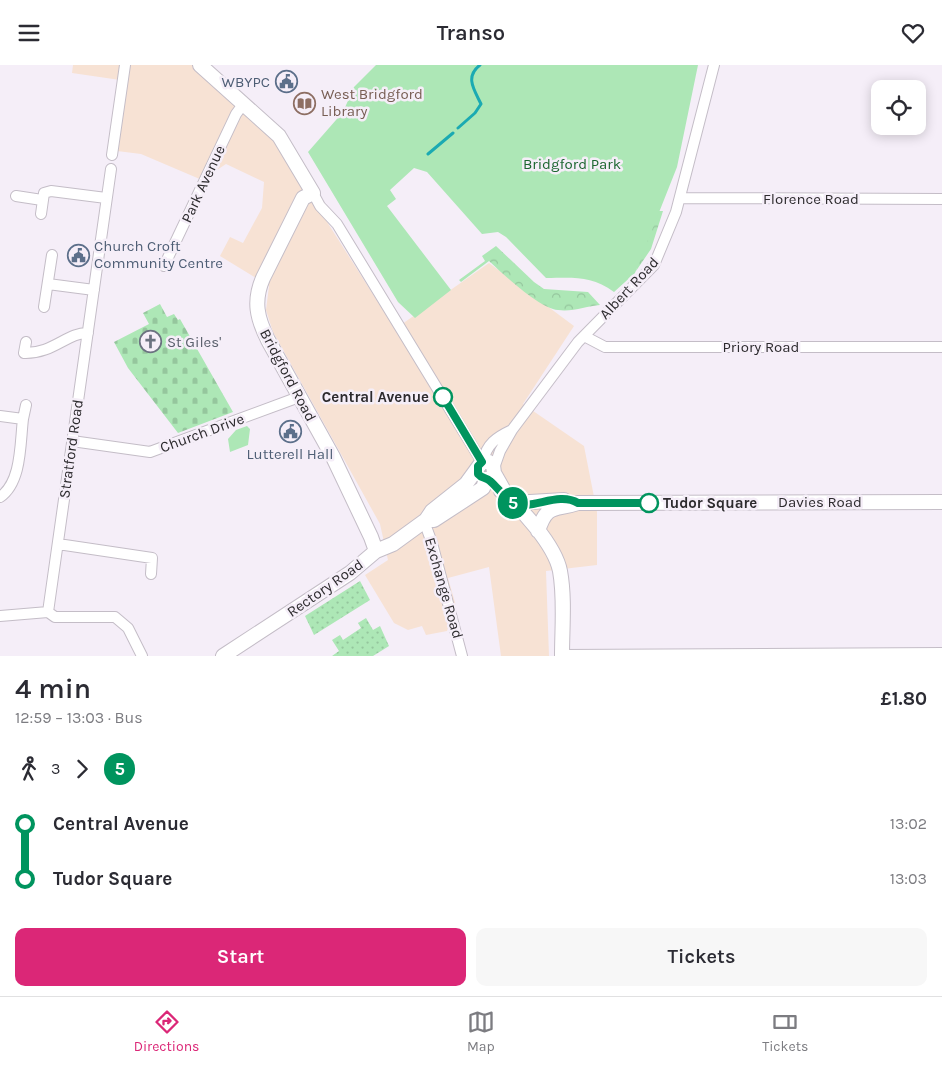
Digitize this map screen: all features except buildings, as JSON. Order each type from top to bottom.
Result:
[{"type":"street","points":[[112,155],[125,65]]},
{"type":"street","points":[[200,65],[279,136],[320,206],[337,224],[486,470],[552,550],[560,571],[562,656],[942,653]]},
{"type":"street","name":"Albert Road","points":[[486,470],[485,452],[493,441],[512,430],[584,336],[654,265],[662,250],[680,198],[714,65]]},
{"type":"street","name":"Park Avenue","points":[[164,266],[236,113],[244,103]]},
{"type":"street","name":"Stratford Road","points":[[48,612],[110,169]]},
{"type":"street","points":[[41,214],[44,193],[51,191],[106,199]]},
{"type":"street","name":"Bridgford Road","points":[[313,193],[305,196],[296,211],[263,278],[256,304],[265,335],[359,509],[376,551]]},
{"type":"street","points":[[16,196],[42,200]]},
{"type":"street","name":"Florence Road","points":[[680,198],[942,199]]},
{"type":"street","points":[[44,307],[52,255]]},
{"type":"street","points":[[48,284],[94,290]]},
{"type":"street","points":[[26,342],[24,353],[37,354],[50,350],[81,333],[88,333]]},
{"type":"street","name":"Priory Road","points":[[584,336],[605,347],[942,347]]},
{"type":"street","name":"Church Drive","points":[[72,441],[150,452],[300,397]]},
{"type":"street","points":[[0,497],[9,489],[15,474],[26,405]]},
{"type":"street","points":[[0,416],[23,419]]},
{"type":"street","name":"Rectory Road","points":[[223,656],[350,573],[376,551],[393,544],[425,521],[432,511],[486,470]]},
{"type":"street","name":"Davies Road","points":[[510,499],[559,499],[572,500],[578,503]]},
{"type":"street","name":"Davies Road","points":[[538,531],[547,512],[553,507],[578,503],[942,502]]},
{"type":"street","name":"Exchange Road","points":[[425,521],[462,656]]},
{"type":"street","points":[[58,544],[152,558],[151,574]]},
{"type":"street","points":[[0,616],[48,612],[55,617],[115,617],[128,628],[142,656]]},
{"type":"shaded area","points":[[73,65],[193,65],[277,143],[395,329],[489,263],[574,326],[523,404],[584,446],[597,512],[597,565],[546,571],[549,656],[501,656],[489,567],[448,578],[456,606],[447,631],[426,635],[422,626],[408,630],[394,623],[365,575],[388,560],[380,524],[273,332],[266,310],[269,286],[220,256],[230,237],[243,243],[262,208],[264,182],[226,164],[202,180],[141,154],[117,151],[127,81],[72,73]]},
{"type":"green space","name":"Bridgford Park","points":[[376,65],[698,65],[677,167],[635,273],[614,292],[589,280],[546,278],[506,237],[498,232],[482,234],[427,172],[414,168],[390,190],[396,199],[387,206],[451,290],[415,318],[398,302],[308,152],[343,112],[354,87]]},
{"type":"green space","points":[[648,211],[663,211],[651,249],[636,271]]},
{"type":"green space","points":[[496,246],[544,289],[588,292],[600,305],[569,310],[550,308],[522,290],[489,261],[461,282],[459,280],[485,261],[482,256]]},
{"type":"green space","points":[[160,304],[167,317],[174,314],[178,320],[180,319],[233,412],[178,433],[128,368],[114,342],[149,324],[143,313]]},
{"type":"green space","points":[[247,426],[250,429],[248,445],[230,452],[228,439],[236,430]]},
{"type":"green space","points":[[360,581],[370,600],[314,635],[305,616]]},
{"type":"green space","points":[[366,618],[373,630],[380,626],[389,646],[373,656],[332,656],[339,651],[332,640],[340,635],[343,640],[361,628],[358,623]]},
{"type":"waterway","points":[[458,128],[475,113],[481,104],[472,84],[473,74],[480,65]]},
{"type":"waterway","points":[[428,154],[453,133]]},
{"type":"bus line","name":"5","points":[[443,397],[482,462],[477,469],[479,476],[488,479],[513,503],[540,502],[550,499],[572,500],[578,503],[649,503]]},
{"type":"place","name":"WBYPC","points":[[286,82]]},
{"type":"place","name":"West Bridgford Library","points":[[305,103]]},
{"type":"place","name":"Church Croft Community Centre","points":[[78,255]]},
{"type":"place","name":"St Giles'","points":[[151,342]]},
{"type":"place","name":"Central Avenue","points":[[443,397]]},
{"type":"place","name":"Lutterell Hall","points":[[290,431]]},
{"type":"place","name":"Tudor Square","points":[[649,503]]}]
